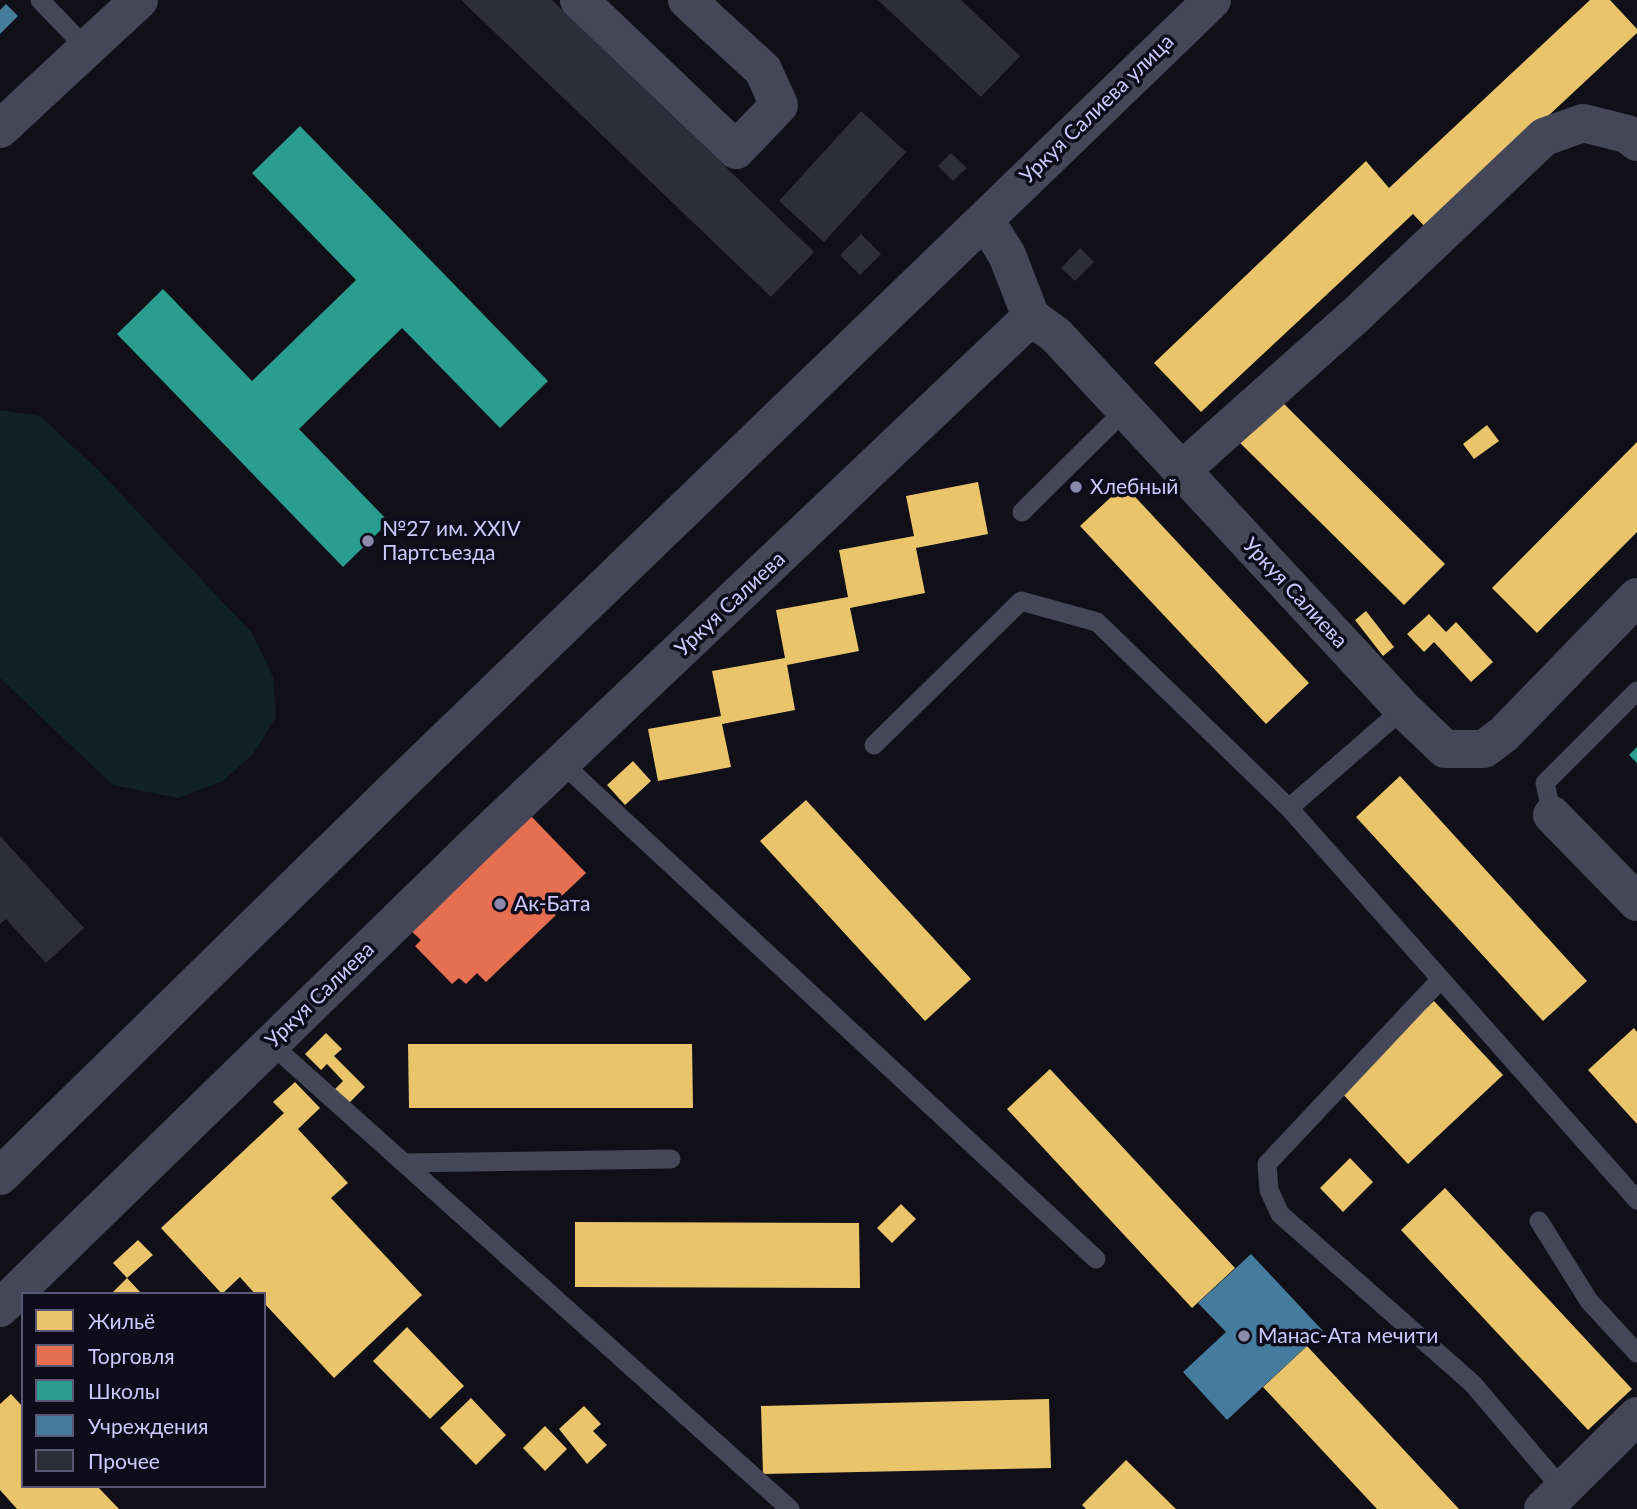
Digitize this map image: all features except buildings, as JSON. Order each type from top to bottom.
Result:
[{"type":"street","points":[[0,129],[139,0]]},
{"type":"street","points":[[579,0],[736,150],[779,105],[763,70],[687,0]]},
{"type":"street","name":"Уркуя Салиева улица","points":[[985,220],[1007,195],[1212,0]]},
{"type":"street","points":[[1182,470],[1356,315],[1544,137],[1583,123],[1634,133]]},
{"type":"street","points":[[0,1176],[405,779],[985,220],[1007,256],[1031,317]]},
{"type":"street","name":"Уркуя Салиева","points":[[0,1308],[270,1043],[1031,317],[1056,335],[1403,709],[1445,749],[1484,749],[1504,734],[1637,597]]},
{"type":"street","points":[[1552,815],[1637,902]]},
{"type":"street","points":[[1553,1499],[1637,1416]]},
{"type":"lane","points":[[40,0],[87,49]]},
{"type":"lane","points":[[1022,512],[1125,410]]},
{"type":"lane","points":[[874,745],[1021,601],[1097,622],[1289,808],[1637,1200]]},
{"type":"lane","points":[[1552,815],[1545,783],[1637,691]]},
{"type":"lane","points":[[1289,808],[1403,709]]},
{"type":"lane","points":[[562,763],[1096,1259]]},
{"type":"lane","points":[[1441,979],[1267,1164],[1269,1190],[1280,1214],[1473,1384],[1553,1499]]},
{"type":"lane","points":[[270,1043],[790,1509]]},
{"type":"lane","points":[[404,1163],[671,1159]]},
{"type":"lane","points":[[1539,1221],[1589,1301],[1637,1353]]},
{"type":"shaded area","points":[[0,410],[40,416],[99,471],[252,633],[273,677],[276,717],[253,754],[223,781],[178,798],[113,785],[0,678]]},
{"type":"place","name":"Хлебный","points":[[1076,487]]},
{"type":"place","name":"№27 им. XXIV Партсъезда","points":[[368,541]]},
{"type":"place","name":"Ак-Бата","points":[[500,904]]},
{"type":"place","name":"Манас-Ата мечити","points":[[1244,1336]]}]
